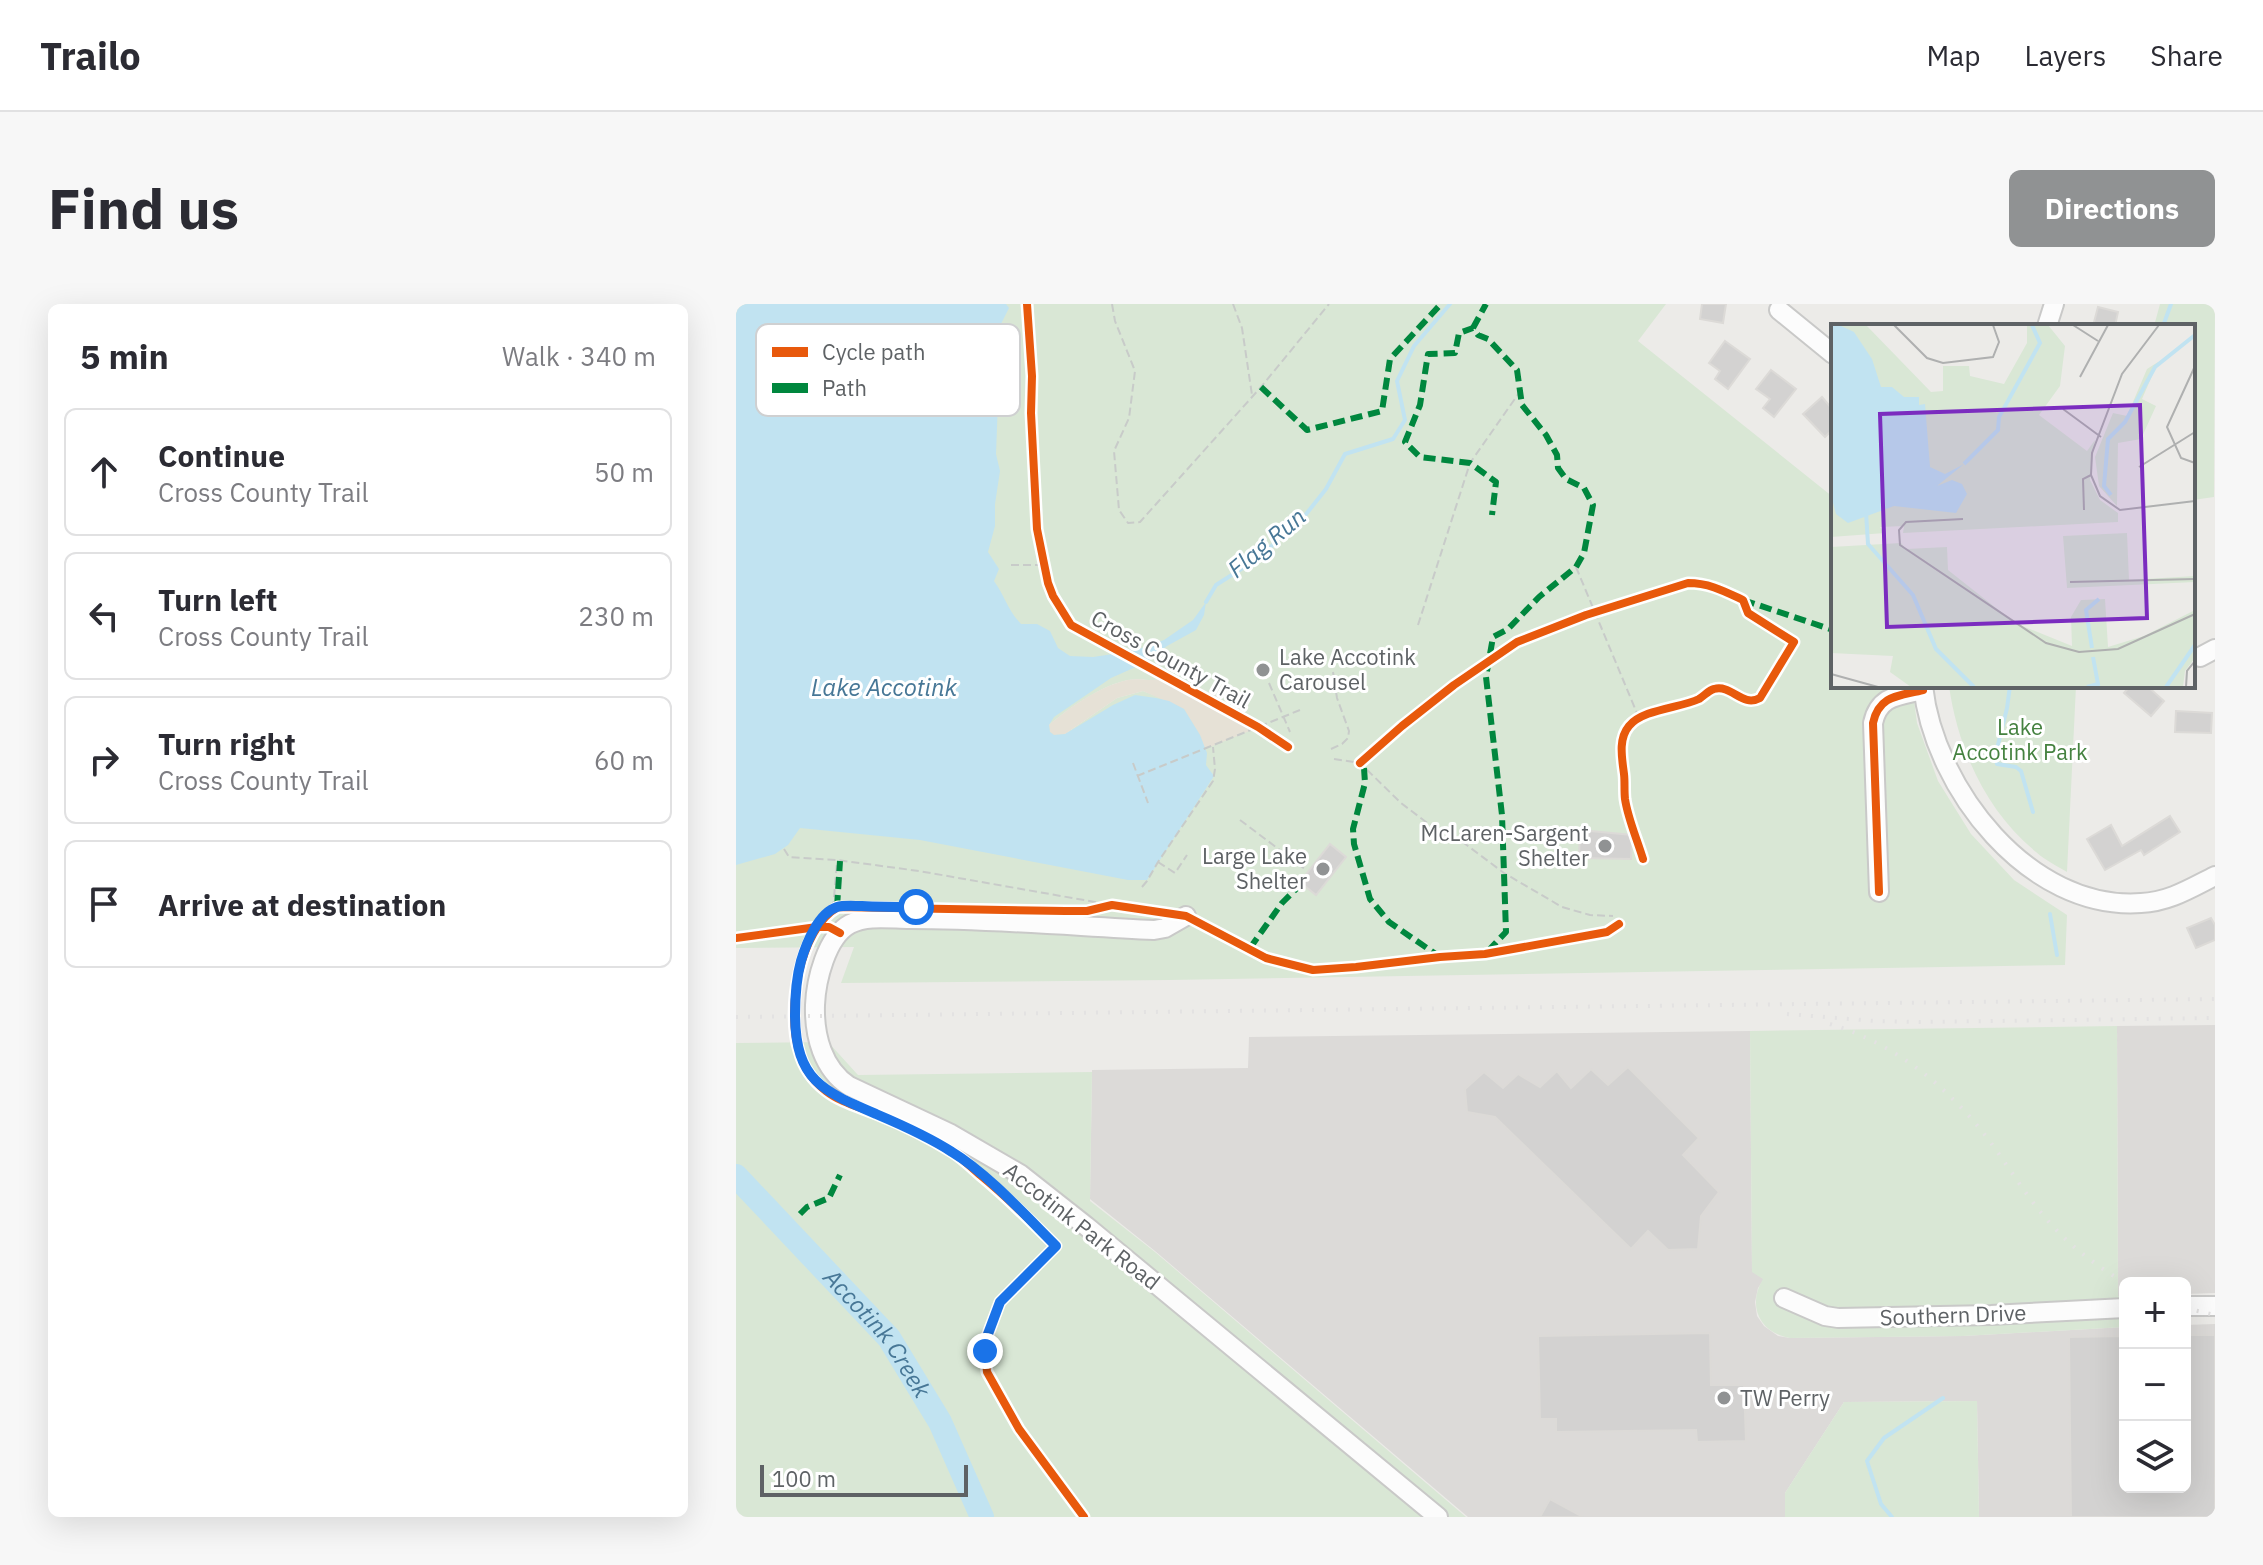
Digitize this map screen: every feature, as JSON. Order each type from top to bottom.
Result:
[{"type":"street","points":[[2048,324],[2054,304]]},
{"type":"street","points":[[1779,310],[1831,352]]},
{"type":"street","points":[[1879,892],[1873,723],[1882,703],[1923,688],[1933,732],[1960,791],[1989,831],[2042,875],[2083,896],[2122,904],[2166,899],[2215,876]]},
{"type":"street","name":"Accotink Park Road","points":[[1186,916],[1165,928],[1154,930],[936,919],[860,920],[840,933],[822,964],[815,1011],[822,1051],[830,1069],[849,1086],[951,1134],[1020,1174],[1438,1517]]},
{"type":"street","name":"Southern Drive","points":[[1784,1298],[1825,1316],[1838,1318],[2119,1308]]},
{"type":"street","points":[[2191,1306],[2215,1306]]},
{"type":"path","points":[[1112,304],[1115,321],[1135,371],[1129,418],[1114,451],[1119,510],[1128,523],[1140,522],[1252,397],[1329,304]]},
{"type":"path","points":[[1233,304],[1242,328],[1252,397]]},
{"type":"path","points":[[1418,625],[1470,463],[1519,393]]},
{"type":"path","points":[[1011,565],[1045,564]]},
{"type":"path","points":[[1576,567],[1639,718]]},
{"type":"path","points":[[1586,615],[1611,607]]},
{"type":"path","points":[[1331,749],[1342,744],[1348,738],[1349,731],[1337,698],[1333,672]]},
{"type":"path","points":[[1269,683],[1290,732]]},
{"type":"path","points":[[1137,776],[1300,710]]},
{"type":"path","points":[[1629,725],[1652,714]]},
{"type":"path","points":[[1142,887],[1213,781],[1212,746]]},
{"type":"path","points":[[1360,763],[1370,754]]},
{"type":"path","points":[[1334,759],[1360,763],[1401,803],[1426,822],[1452,834],[1504,873],[1562,907],[1590,915],[1613,916]]},
{"type":"path","points":[[1133,763],[1148,803]]},
{"type":"path","points":[[1240,820],[1305,869]]},
{"type":"path","points":[[784,849],[789,857],[919,871],[1123,906]]},
{"type":"path","points":[[1158,862],[1175,873],[1187,855]]},
{"type":"path","points":[[824,916],[836,908],[837,860]]},
{"type":"path","points":[[1087,911],[1112,905]]},
{"type":"shaded area","points":[[2215,1025],[2215,1293],[2191,1294],[2191,1277],[2119,1277],[2118,1297],[2117,1026]]},
{"type":"shaded area","points":[[1750,1031],[1752,1271],[1764,1279],[1755,1302],[1757,1316],[1764,1326],[1778,1336],[1790,1338],[1963,1336],[2119,1327],[2119,1493],[2191,1493],[2191,1325],[2215,1324],[2215,1517],[1979,1517],[1977,1401],[1844,1402],[1785,1493],[1785,1517],[1468,1517],[1090,1199],[1092,1070],[1248,1068],[1249,1037]]},
{"type":"green space","name":"Lake Accotink Park","points":[[736,304],[1666,304],[1638,341],[1831,495],[1831,688],[1912,688],[1917,723],[1938,781],[1971,834],[2014,880],[2067,915],[2065,965],[841,983],[854,947],[736,948]],"holes":[[[1172,674],[1216,696],[1261,726],[1143,691],[1117,698],[1065,734],[1049,725],[1097,692],[1118,683],[1135,679],[1154,680]]]},
{"type":"green space","points":[[2160,304],[2215,304],[2214,497],[2195,500],[2195,324],[2155,324]]},
{"type":"green space","name":"Lake Accotink Park","points":[[1949,688],[2076,688],[2067,872],[2040,855],[2003,818],[1977,777],[1953,710]]},
{"type":"green space","points":[[2117,1026],[2119,1327],[1963,1336],[1790,1338],[1770,1330],[1756,1308],[1758,1289],[1763,1279],[1752,1272],[1750,1031]]},
{"type":"green space","points":[[828,1042],[858,1075],[1092,1072],[1090,1201],[1155,1252],[1466,1517],[736,1517],[736,1043]]},
{"type":"green space","points":[[1977,1401],[1979,1517],[1785,1517],[1785,1493],[1844,1402]]},
{"type":"sand","points":[[1172,674],[1216,696],[1262,726],[1205,749],[1184,709],[1143,691],[1117,698],[1065,734],[1054,735],[1050,732],[1049,725],[1057,718],[1107,687],[1128,680],[1154,680]]},
{"type":"water","name":"Lake Accotink","points":[[736,304],[1006,304],[1009,308],[1001,324],[756,324],[756,416],[997,416],[996,454],[1000,471],[995,526],[988,552],[999,569],[994,581],[1021,624],[1037,624],[1050,631],[1058,648],[1070,656],[1093,657],[1139,649],[1164,640],[1193,620],[1206,602],[1204,615],[1196,630],[1167,646],[1147,662],[1111,678],[1054,717],[1049,725],[1050,732],[1054,735],[1065,734],[1135,695],[1169,701],[1184,709],[1200,735],[1207,753],[1206,765],[1214,776],[1147,880],[1128,880],[920,840],[800,828],[788,845],[775,854],[736,865]]},
{"type":"building","points":[[1702,304],[1726,304],[1723,323],[1700,319]]},
{"type":"building","points":[[2098,307],[2118,312],[2115,324],[2094,324]]},
{"type":"building","points":[[1725,341],[1750,359],[1728,389],[1715,379],[1720,371],[1709,363]]},
{"type":"building","points":[[1771,370],[1796,389],[1774,417],[1763,408],[1770,399],[1756,389]]},
{"type":"building","points":[[1822,397],[1831,408],[1831,431],[1825,437],[1803,414]]},
{"type":"building","points":[[2128,688],[2149,688],[2164,701],[2151,716],[2124,693]]},
{"type":"building","points":[[2176,711],[2212,713],[2211,733],[2175,732]]},
{"type":"building","points":[[2170,816],[2180,832],[2144,855],[2141,850],[2105,870],[2087,839],[2111,825],[2122,846]]},
{"type":"building","name":"McLaren-Sargent Shelter","points":[[1580,830],[1632,835],[1631,859],[1579,858]]},
{"type":"building","name":"Large Lake Shelter","points":[[1330,844],[1346,857],[1316,895],[1300,882]]},
{"type":"building","points":[[2211,918],[2215,925],[2215,940],[2196,948],[2187,928]]},
{"type":"building","points":[[1628,1067],[1699,1138],[1683,1155],[1719,1192],[1701,1216],[1698,1249],[1668,1250],[1648,1231],[1631,1249],[1495,1117],[1467,1112],[1465,1089],[1484,1072],[1503,1088],[1518,1074],[1540,1087],[1557,1071],[1571,1088],[1591,1069],[1608,1085]]},
{"type":"building","points":[[1710,1333],[1711,1385],[1744,1385],[1746,1441],[1697,1442],[1696,1430],[1556,1432],[1556,1419],[1540,1419],[1538,1336]]},
{"type":"building","points":[[2191,1335],[2215,1335],[2215,1517],[2071,1517],[2069,1337],[2119,1336],[2119,1493],[2191,1493]]},
{"type":"building","points":[[1550,1499],[1583,1517],[1540,1517]]},
{"type":"waterway","name":"Flag Run","points":[[1206,602],[1216,585],[1257,559],[1303,518],[1326,489],[1345,454],[1393,439],[1405,420],[1397,381],[1414,346],[1450,304]]},
{"type":"waterway","points":[[2164,324],[2171,304]]},
{"type":"waterway","points":[[2010,688],[1995,757],[1997,764],[2016,767],[2021,771],[2033,812]]},
{"type":"waterway","points":[[2050,914],[2057,955]]},
{"type":"waterway","name":"Accotink Creek","points":[[736,1176],[889,1338],[940,1422],[982,1517]]},
{"type":"waterway","points":[[1892,1517],[1881,1504],[1867,1461],[1884,1438],[1943,1398]]},
{"type":"railway","points":[[736,1017],[2215,999]]},
{"type":"railway","points":[[1787,1014],[1920,1022],[2215,1018]]},
{"type":"railway","points":[[1830,1024],[1877,1043],[1939,1086],[1975,1123],[2057,1231],[2085,1256],[2119,1279]]},
{"type":"railway","points":[[2191,1309],[2215,1315]]},
{"type":"marked path","points":[[1261,387],[1307,430],[1382,411],[1390,359],[1441,304]]},
{"type":"marked path","points":[[1473,328],[1486,304]]},
{"type":"marked path","points":[[1488,951],[1506,932],[1502,815],[1486,677],[1493,637],[1508,629],[1539,597],[1576,567],[1584,553],[1593,505],[1584,488],[1566,479],[1558,468],[1557,455],[1546,435],[1522,405],[1517,370],[1488,339],[1478,335],[1473,328],[1459,333],[1455,353],[1428,354],[1420,405],[1405,442],[1420,457],[1470,463],[1496,482],[1492,515]]},
{"type":"marked path","points":[[1743,600],[1831,629]]},
{"type":"marked path","points":[[1364,768],[1365,783],[1353,829],[1354,844],[1370,899],[1389,922],[1440,957]]},
{"type":"marked path","points":[[837,907],[840,861]]},
{"type":"marked path","points":[[1250,948],[1282,903],[1299,886]]},
{"type":"marked path","points":[[800,1214],[807,1207],[829,1198],[840,1175]]},
{"type":"cycle path","name":"Cross County Trail","points":[[1027,304],[1037,529],[1053,596],[1071,625],[1258,727],[1288,747]]},
{"type":"cycle path","points":[[1360,763],[1454,685],[1517,642],[1586,615],[1688,583],[1716,588],[1743,600],[1748,613],[1794,642],[1760,698],[1748,700],[1720,688],[1714,689],[1699,699],[1643,716],[1629,726],[1623,737],[1622,749],[1625,799],[1643,859]]},
{"type":"cycle path","points":[[1879,892],[1873,723],[1880,707],[1891,698],[1923,690]]},
{"type":"cycle path","points":[[1084,1517],[1019,1429],[987,1372],[985,1351],[988,1334],[1000,1302],[1056,1246],[956,1154],[905,1126],[837,1098],[821,1087],[809,1073],[795,1034],[795,994],[805,952],[825,918],[838,907],[1087,911],[1112,905],[1186,916],[1266,958],[1313,970],[1485,954],[1607,932],[1619,924]]},
{"type":"cycle path","points":[[736,938],[817,927],[829,927],[840,933]]},
{"type":"place","name":"Lake Accotink Carousel","points":[[1263,670]]},
{"type":"place","name":"McLaren-Sargent Shelter","points":[[1605,846]]},
{"type":"place","name":"Large Lake Shelter","points":[[1323,869]]},
{"type":"place","name":"TW Perry","points":[[1724,1398]]},
{"type":"route","points":[[916,907],[838,907],[824,916],[801,959],[797,979],[795,1023],[798,1049],[807,1071],[825,1091],[955,1153],[1056,1246],[1000,1302],[985,1351]]}]
